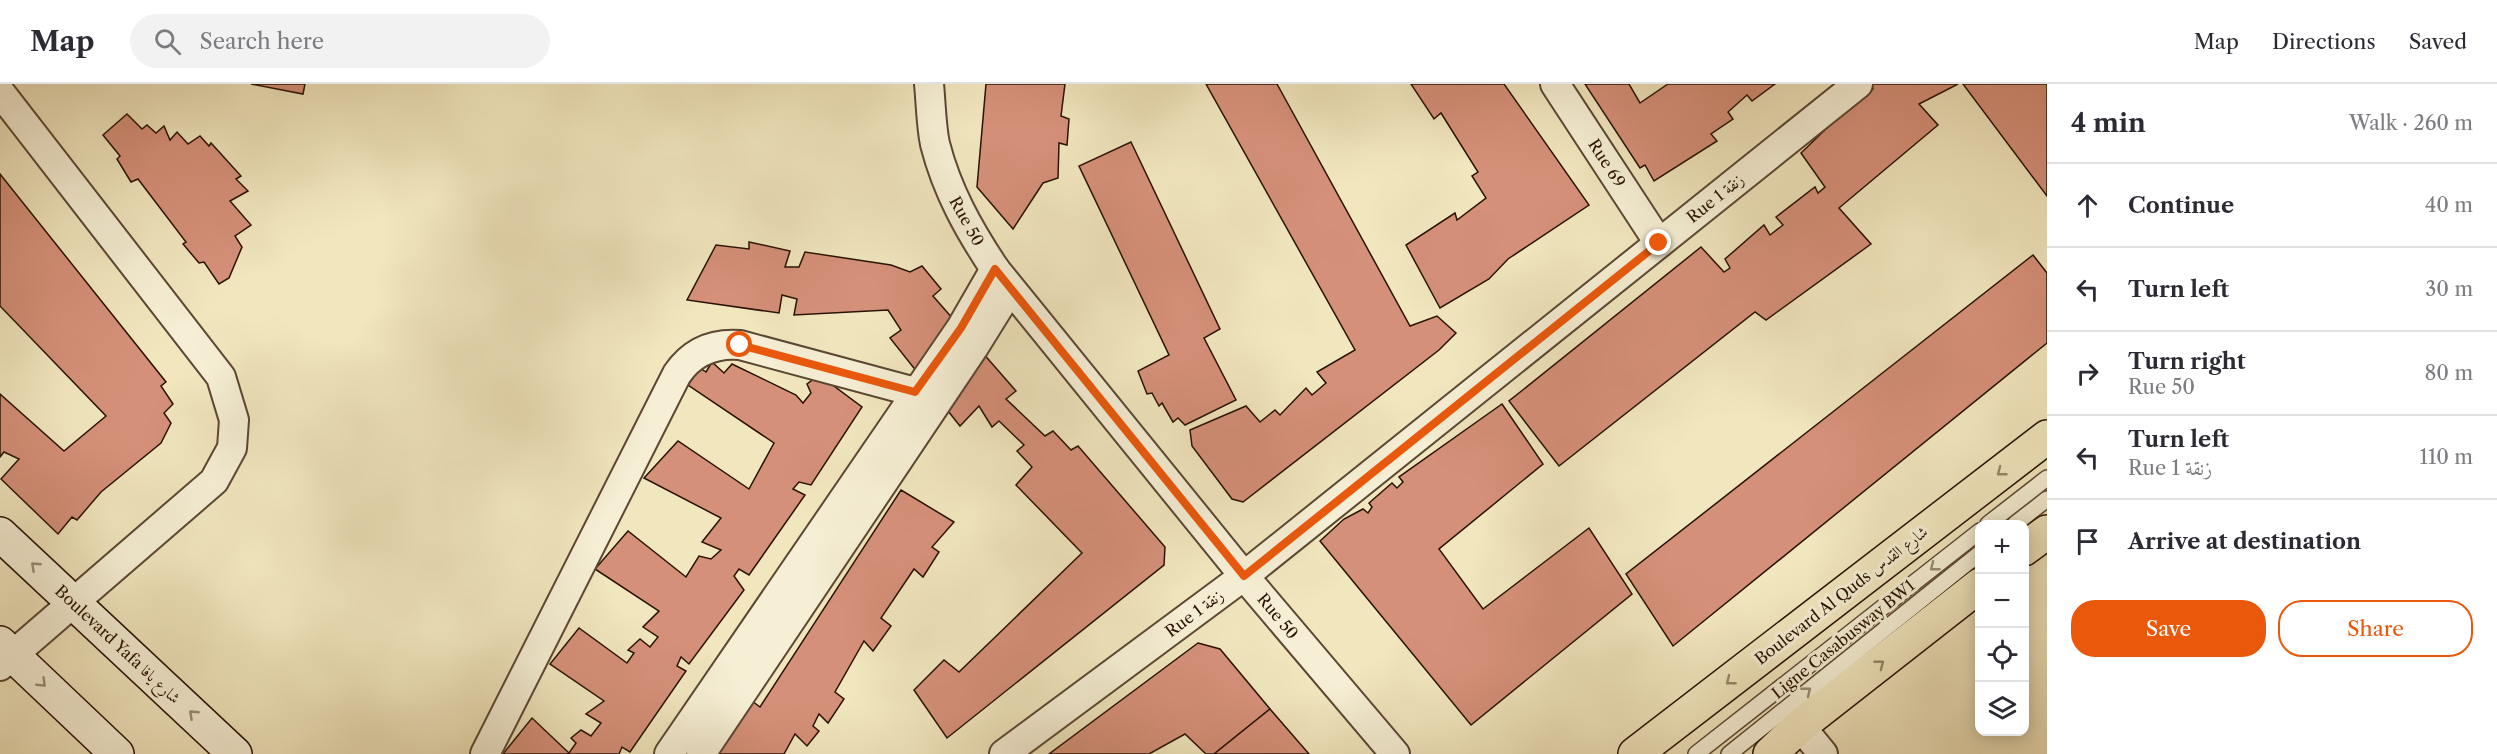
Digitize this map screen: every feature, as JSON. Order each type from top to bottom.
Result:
[{"type":"main road","name":"Boulevard Al Quds شارع القدس","points":[[1635,754],[2047,437]]},
{"type":"main road","points":[[2029,546],[2047,531]]},
{"type":"main road","points":[[1770,754],[1800,726],[1975,589]]},
{"type":"street","name":"Rue 50","points":[[928,84],[935,142],[947,184],[966,224],[1003,279],[1244,576],[1395,754]]},
{"type":"street","name":"Rue 69","points":[[1555,84],[1659,243]]},
{"type":"street","name":"Rue 1 زنقة","points":[[1004,754],[1244,576],[1858,84]]},
{"type":"street","points":[[0,92],[221,377],[234,420],[232,448],[214,481],[74,603],[4,654],[117,754]]},
{"type":"street","points":[[669,754],[915,392],[961,328],[1003,279]]},
{"type":"street","points":[[701,754],[961,367],[1003,279]]},
{"type":"street","points":[[485,754],[677,374],[693,356],[715,346],[740,345],[915,392]]},
{"type":"street","name":"Boulevard Yafa شارع يافا","points":[[0,534],[235,754]]},
{"type":"street","points":[[1800,726],[1823,754]]},
{"type":"lane","points":[[1994,520],[2047,478]]},
{"type":"lane","points":[[2021,520],[2047,499]]},
{"type":"lane","name":"Ligne Casabusway BW1","points":[[1696,754],[1975,535]]},
{"type":"lane","name":"Ligne Casabusway BW1","points":[[1729,754],[1975,557]]},
{"type":"building","points":[[251,84],[305,84],[303,94]]},
{"type":"building","points":[[986,84],[1065,84],[1061,116],[1069,119],[1067,145],[1059,143],[1058,178],[1043,183],[1013,229],[977,187]]},
{"type":"building","points":[[1206,84],[1277,84],[1410,326],[1437,316],[1456,333],[1439,350],[1243,502],[1232,499],[1192,446],[1190,430],[1246,406],[1260,422],[1275,410],[1280,415],[1306,388],[1312,395],[1326,383],[1317,372],[1355,350]]},
{"type":"building","points":[[1411,84],[1504,84],[1589,205],[1508,259],[1489,279],[1440,308],[1406,245],[1455,213],[1457,220],[1486,198],[1472,176],[1478,172],[1441,113],[1434,119]]},
{"type":"building","points":[[1585,84],[1629,84],[1640,103],[1668,84],[1775,84],[1752,101],[1747,95],[1728,112],[1733,119],[1711,134],[1717,141],[1654,181],[1645,165],[1640,168]]},
{"type":"building","points":[[1869,84],[1958,84],[1919,104],[1938,125],[1839,208],[1871,244],[1766,320],[1755,312],[1559,466],[1509,401],[1701,247],[1724,272],[1730,268],[1725,259],[1764,225],[1770,235],[1783,225],[1776,217],[1815,187],[1818,193],[1825,187],[1801,153],[1873,89]]},
{"type":"building","points":[[1963,84],[2047,84],[2047,196]]},
{"type":"building","points":[[127,114],[142,129],[147,125],[156,133],[164,126],[170,140],[177,132],[188,144],[200,136],[209,146],[211,143],[241,176],[236,179],[248,191],[230,201],[251,225],[235,236],[242,247],[229,278],[219,284],[204,262],[199,263],[183,244],[186,242],[138,179],[131,182],[117,159],[120,156],[103,135]]},
{"type":"building","points":[[1131,142],[1220,329],[1204,338],[1236,400],[1185,425],[1178,418],[1173,422],[1162,403],[1159,406],[1152,393],[1147,394],[1138,371],[1169,355],[1079,166]]},
{"type":"building","points":[[0,174],[166,382],[161,386],[173,404],[164,413],[171,423],[161,443],[101,492],[77,520],[72,517],[58,534],[1,479],[19,459],[4,452],[0,457],[0,394],[64,451],[106,416],[0,306]]},
{"type":"building","points":[[749,242],[790,251],[785,267],[799,267],[805,252],[891,265],[910,272],[922,266],[941,289],[933,296],[1016,391],[1006,399],[1045,436],[1053,431],[1071,450],[1078,446],[1165,547],[1164,565],[947,738],[914,690],[944,660],[959,672],[1082,553],[1016,485],[1032,467],[1017,451],[1024,445],[999,421],[992,427],[979,406],[960,426],[890,338],[901,330],[888,310],[794,315],[797,299],[782,295],[779,313],[687,300],[716,245],[749,249]]},
{"type":"building","points":[[2033,255],[2047,273],[2047,343],[1673,646],[1626,574]]},
{"type":"building","points":[[712,362],[724,373],[732,364],[796,395],[803,403],[811,393],[807,384],[819,375],[862,407],[811,485],[799,482],[793,489],[805,495],[749,575],[739,569],[734,576],[744,590],[689,664],[681,657],[677,666],[686,671],[630,752],[622,747],[619,754],[503,754],[532,718],[569,753],[576,743],[571,738],[581,730],[591,736],[601,723],[586,714],[604,701],[550,664],[579,628],[627,663],[634,653],[628,650],[640,639],[650,647],[658,637],[643,627],[659,611],[595,569],[628,531],[686,577],[699,556],[711,559],[721,550],[702,542],[721,518],[644,478],[678,441],[749,489],[774,443],[688,385],[700,368],[706,372]]},
{"type":"building","points":[[1502,404],[1543,464],[1439,549],[1483,609],[1589,528],[1632,594],[1471,725],[1320,541],[1344,519],[1363,509],[1368,513],[1372,507],[1369,503],[1392,483],[1397,488],[1403,482],[1399,477]]},
{"type":"building","points":[[901,490],[954,522],[932,547],[939,552],[923,577],[914,569],[881,618],[891,626],[873,651],[864,641],[835,692],[844,699],[828,723],[819,714],[813,726],[819,731],[807,746],[795,734],[784,754],[711,754],[748,698],[760,707]]},
{"type":"building","points":[[1198,643],[1220,649],[1270,709],[1214,754],[1206,754],[1185,734],[1149,754],[1049,754]]},
{"type":"building","points":[[1270,709],[1309,754],[1214,754]]},
{"type":"route","points":[[740,345],[915,392],[961,328],[995,269],[1244,576],[1659,243]]}]
